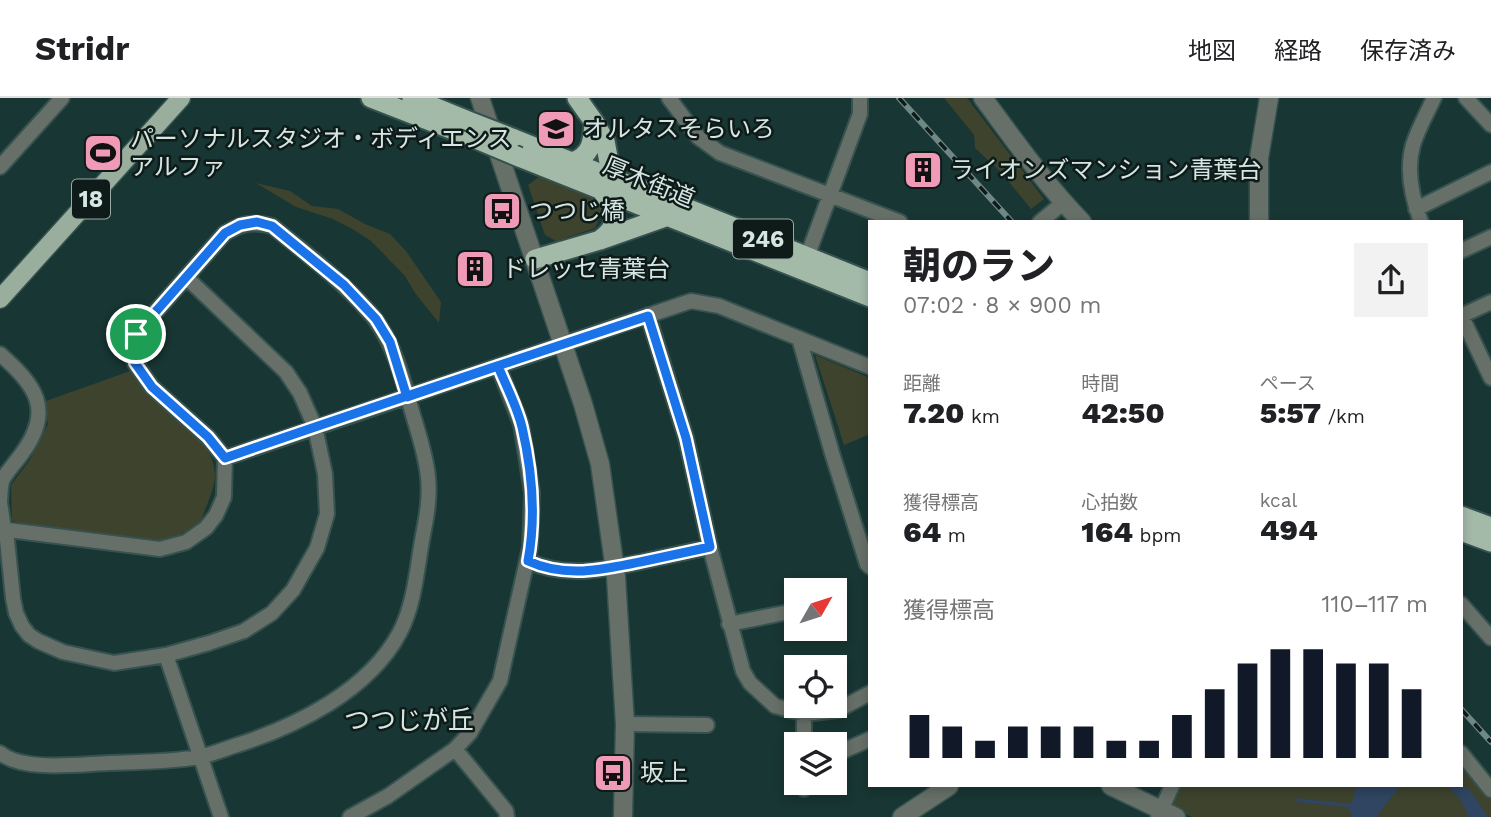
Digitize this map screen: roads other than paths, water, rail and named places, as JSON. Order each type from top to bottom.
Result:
[{"type":"highway","name":"厚木街道","points":[[371,98],[475,139],[572,162],[606,184],[668,216],[868,296]]},
{"type":"highway","name":"厚木街道","points":[[412,98],[466,120],[516,147],[606,184],[868,281]]},
{"type":"highway","points":[[577,98],[605,141],[606,184],[616,215],[608,234],[600,240]]},
{"type":"highway","points":[[572,162],[590,150],[594,121]]},
{"type":"highway","points":[[535,259],[668,216]]},
{"type":"highway","points":[[1463,517],[1491,527]]},
{"type":"highway","points":[[1463,532],[1491,542]]},
{"type":"main road","name":"18","points":[[0,299],[181,98]]},
{"type":"street","points":[[0,167],[62,98]]},
{"type":"street","points":[[480,98],[583,404],[600,464],[615,567],[625,724],[623,817]]},
{"type":"street","points":[[669,98],[698,137],[720,153],[896,220]]},
{"type":"street","points":[[807,257],[860,114],[860,98]]},
{"type":"street","points":[[983,98],[1037,172],[1051,213],[1075,220]]},
{"type":"street","points":[[1259,220],[1259,158],[1269,98]]},
{"type":"street","points":[[1434,98],[1413,146],[1410,180],[1419,216],[1491,172]]},
{"type":"street","points":[[1466,98],[1491,125]]},
{"type":"street","points":[[0,753],[21,763],[38,764],[133,762],[200,757],[282,729],[339,697],[367,675],[386,654],[400,632],[410,607],[428,506],[426,463],[390,342],[376,319],[344,285],[272,226],[257,222],[240,225],[225,233],[136,334],[131,345],[135,363],[152,387],[208,437],[225,458],[224,497],[216,515],[206,528],[186,542],[159,549],[2,529]]},
{"type":"street","points":[[1463,250],[1491,237]]},
{"type":"street","points":[[0,354],[25,377],[37,399],[39,413],[36,429],[26,449],[2,481],[0,502],[16,613],[29,635],[63,652],[114,663],[166,654],[244,631],[272,613],[293,590],[317,548],[327,513],[325,474],[315,427],[300,393],[286,372],[186,277]]},
{"type":"street","points":[[225,458],[691,301],[719,306],[868,366]]},
{"type":"street","points":[[1463,314],[1491,302]]},
{"type":"street","points":[[648,316],[686,438],[739,660],[750,683],[775,706],[784,708]]},
{"type":"street","points":[[1463,319],[1491,378]]},
{"type":"street","points":[[799,338],[868,565]]},
{"type":"street","points":[[350,817],[388,796],[455,749],[470,733],[500,681],[528,561],[532,493],[521,425],[498,366]]},
{"type":"street","points":[[528,561],[554,570],[580,572],[710,547]]},
{"type":"street","points":[[1463,606],[1491,638]]},
{"type":"street","points":[[729,624],[784,613]]},
{"type":"street","points":[[166,654],[221,817]]},
{"type":"street","points":[[847,706],[868,695]]},
{"type":"street","points":[[625,724],[707,725]]},
{"type":"street","points":[[847,749],[868,741]]},
{"type":"street","points":[[455,749],[506,811],[507,817]]},
{"type":"street","points":[[1463,755],[1491,790]]},
{"type":"street","points":[[1113,787],[1165,815],[1172,787]]},
{"type":"street","points":[[902,817],[938,789]]},
{"type":"water","points":[[1463,786],[1471,792],[1488,817],[1468,817],[1460,800],[1448,787]]},
{"type":"water","points":[[1356,787],[1405,787],[1399,788],[1377,817],[1351,817]]},
{"type":"waterway","points":[[1296,800],[1353,806],[1350,810]]},
{"type":"railway","points":[[899,98],[1010,220]]},
{"type":"railway","points":[[1463,711],[1491,742]]},
{"type":"place","name":"オルタスそらいろ","points":[[556,129]]},
{"type":"place","name":"パーソナルスタジオ・ボディエンス アルファ","points":[[103,153]]},
{"type":"place","name":"ライオンズマンション青葉台","points":[[923,170]]},
{"type":"place","name":"つつじ橋","points":[[502,211]]},
{"type":"place","name":"ドレッセ青葉台","points":[[475,269]]},
{"type":"place","name":"坂上","points":[[613,773]]},
{"type":"district","name":"つつじが丘","points":[[409,720]]}]
